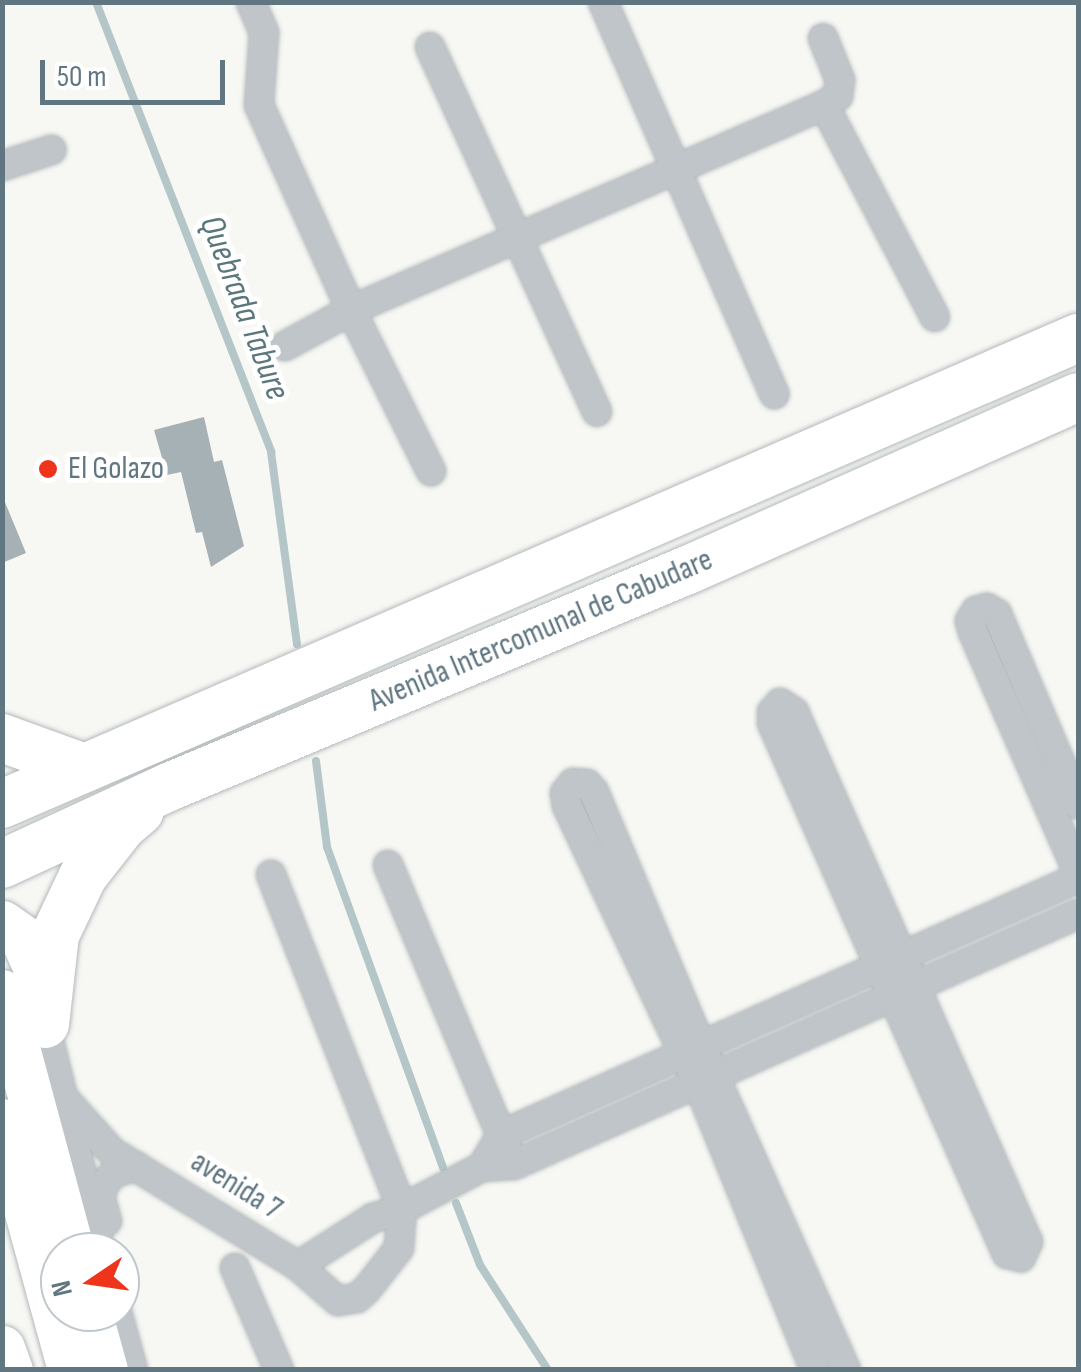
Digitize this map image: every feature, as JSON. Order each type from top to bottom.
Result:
[{"type":"highway","name":"Avenida Intercomunal de Cabudare","points":[[2,804],[1078,338]]},
{"type":"highway","name":"Avenida Intercomunal de Cabudare","points":[[2,864],[172,786],[690,569],[1078,396]]},
{"type":"highway","points":[[2,738],[85,768]]},
{"type":"highway","points":[[44,1024],[56,935],[83,876],[122,826],[172,786]]},
{"type":"main road","points":[[2,923],[22,937],[36,968],[44,1024]]},
{"type":"main road","points":[[2,992],[67,1232]]},
{"type":"main road","points":[[2,1121],[70,1370]]},
{"type":"main road","points":[[95,1332],[105,1370]]},
{"type":"main road","points":[[2,1348],[10,1370]]},
{"type":"street","points":[[250,2],[264,34],[259,105],[351,310],[431,472]]},
{"type":"street","points":[[603,2],[774,394]]},
{"type":"street","points":[[284,346],[351,310],[824,105],[838,96],[840,80],[823,38]]},
{"type":"street","points":[[430,47],[514,238],[597,412]]},
{"type":"street","points":[[824,105],[935,318]]},
{"type":"street","points":[[2,166],[51,150]]},
{"type":"street","points":[[482,1167],[501,1136],[1078,875],[972,632],[970,621],[981,608],[997,614],[1078,804]]},
{"type":"street","points":[[1006,708],[1032,697]]},
{"type":"street","points":[[693,1050],[567,806],[565,793],[572,783],[587,784],[594,792],[706,1080],[846,1370]]},
{"type":"street","points":[[814,789],[905,993],[1007,1254],[1021,1256],[1028,1242],[905,993]]},
{"type":"street","points":[[388,865],[514,1165]]},
{"type":"street","points":[[270,875],[402,1209],[482,1167],[514,1165],[1078,914]]},
{"type":"street","points":[[44,1024],[96,1232]]},
{"type":"street","points":[[706,1080],[814,1370]]},
{"type":"street","name":"avenida 7","points":[[61,1095],[102,1142],[298,1266],[338,1301],[357,1298],[399,1248],[402,1209],[373,1218],[298,1266]]},
{"type":"street","points":[[106,1232],[100,1197],[115,1172],[137,1166]]},
{"type":"street","points":[[235,1268],[279,1370]]},
{"type":"street","points":[[123,1332],[133,1370]]},
{"type":"building","points":[[204,417],[214,462],[222,460],[244,546],[211,567],[202,532],[196,533],[181,472],[167,475],[154,430]]},
{"type":"building","points":[[2,495],[26,553],[2,563]]},
{"type":"waterway","name":"Quebrada Tabure","points":[[96,2],[271,452],[297,644]]},
{"type":"waterway","name":"Quebrada Tabure","points":[[316,761],[327,847],[443,1168]]},
{"type":"waterway","name":"Quebrada Tabure","points":[[456,1203],[480,1265],[548,1370]]},
{"type":"place","name":"El Golazo","points":[[48,469]]}]
